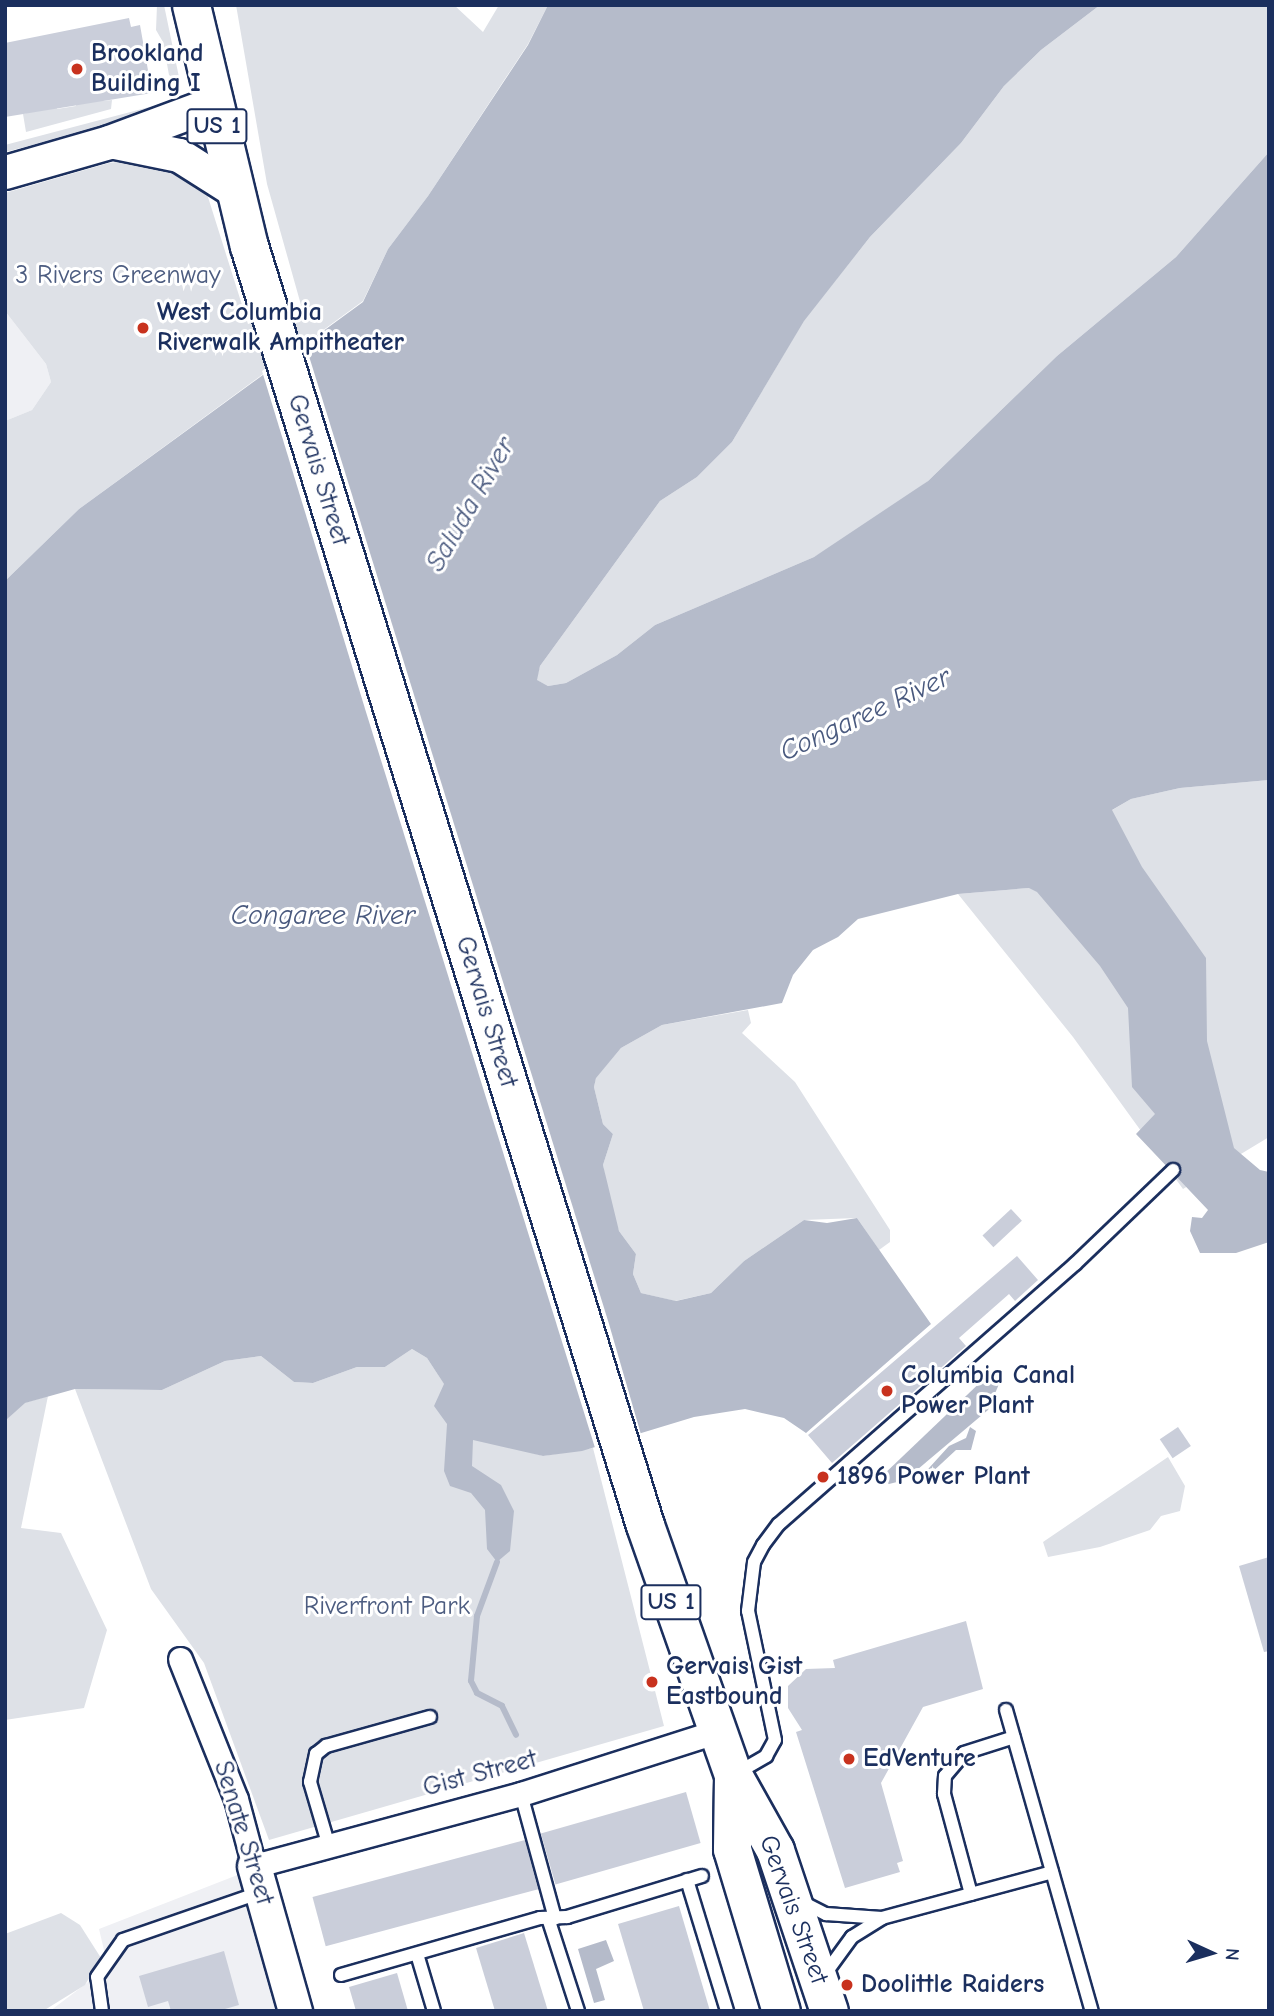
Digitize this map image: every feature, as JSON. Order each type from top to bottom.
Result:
[{"type":"main road","name":"US 1","points":[[191,5],[211,104],[234,190]]},
{"type":"main road","name":"Gervais Street","points":[[234,190],[249,246],[645,1525],[733,1774],[775,1850],[825,1997]]},
{"type":"main road","name":"Gervais Street","points":[[733,1774],[732,1849],[781,2011]]},
{"type":"street","points":[[5,172],[109,142],[211,104]]},
{"type":"street","points":[[109,142],[180,155],[234,190]]},
{"type":"street","name":"Senate Street","points":[[180,1659],[236,1799],[295,2011]]},
{"type":"street","name":"Gist Street","points":[[258,1879],[328,1843],[520,1794],[718,1731]]},
{"type":"lane","points":[[733,1774],[766,1756],[775,1740],[748,1611],[754,1562],[779,1524],[977,1351],[1172,1170]]},
{"type":"lane","points":[[1006,1710],[1092,2011]]},
{"type":"lane","points":[[328,1843],[310,1782],[316,1754],[326,1746],[430,1717]]},
{"type":"lane","points":[[971,1894],[944,1794],[945,1776],[964,1753],[1014,1737]]},
{"type":"lane","points":[[520,1794],[578,2011]]},
{"type":"lane","points":[[790,1892],[826,1914],[882,1918],[1052,1871]]},
{"type":"lane","points":[[341,1975],[702,1876]]},
{"type":"lane","points":[[102,2011],[97,1977],[123,1940],[258,1879]]},
{"type":"lane","points":[[687,1880],[727,2011]]},
{"type":"lane","points":[[825,1997],[837,1953],[882,1918]]},
{"type":"lane","points":[[416,1954],[434,2011]]},
{"type":"shaded area","points":[[5,311],[46,364],[51,382],[32,410],[5,421]]},
{"type":"shaded area","points":[[240,1874],[277,2011],[50,2011],[108,1967],[99,1929]]},
{"type":"green space","points":[[157,5],[164,5],[180,82],[169,75],[163,42],[156,30]]},
{"type":"green space","name":"3 Rivers Greenway","points":[[236,5],[454,5],[483,32],[499,5],[548,5],[528,44],[428,196],[388,249],[363,301],[79,509],[5,581],[5,421],[32,410],[51,382],[46,364],[5,311],[5,193],[109,163],[147,158],[162,163],[204,189],[248,324],[301,305],[267,184]]},
{"type":"green space","points":[[1100,5],[1269,5],[1269,152],[1176,257],[1057,356],[928,481],[869,525],[814,557],[655,625],[617,655],[566,683],[548,686],[536,680],[540,666],[660,501],[697,477],[732,442],[804,320],[870,237],[961,143],[1004,86],[1041,50]]},
{"type":"green space","points":[[101,97],[103,101],[112,100],[111,109],[26,132],[23,114],[56,105],[57,109],[76,106],[76,101]]},
{"type":"green space","points":[[163,105],[144,117],[5,152],[5,145]]},
{"type":"green space","points":[[1269,780],[1269,1137],[1183,1189],[1073,1037],[958,894],[1029,888],[1075,832],[1131,799],[1180,788]]},
{"type":"green space","points":[[748,1010],[751,1023],[742,1033],[795,1082],[890,1230],[890,1242],[879,1250],[857,1218],[804,1220],[744,1261],[711,1293],[675,1301],[641,1293],[633,1274],[636,1254],[619,1231],[611,1209],[603,1165],[613,1134],[603,1124],[594,1087],[596,1077],[621,1048],[662,1025]]},
{"type":"green space","name":"Riverfront Park","points":[[412,1349],[427,1358],[480,1438],[543,1456],[593,1448],[664,1726],[269,1840],[204,1663],[151,1589],[75,1389],[162,1390],[225,1361],[261,1356],[294,1382],[313,1383],[357,1367],[385,1367]]},
{"type":"green space","points":[[48,1396],[21,1528],[61,1533],[107,1630],[84,1708],[5,1720],[5,1421],[24,1403]]},
{"type":"green space","points":[[1168,1457],[1185,1486],[1180,1511],[1161,1516],[1150,1530],[1100,1547],[1048,1557],[1043,1542]]},
{"type":"green space","points":[[61,1913],[80,1925],[101,1958],[85,1985],[43,2011],[5,2011],[5,1934]]},
{"type":"water","name":"Congaree River","points":[[548,5],[1100,5],[1041,50],[1004,86],[961,143],[870,237],[804,321],[732,442],[697,477],[660,501],[540,666],[537,680],[548,686],[566,683],[617,655],[655,625],[814,557],[928,481],[1057,356],[1176,257],[1269,152],[1269,780],[1180,788],[1131,799],[1112,810],[1142,867],[1206,958],[1207,1041],[1234,1148],[1260,1170],[1269,1172],[1269,1242],[1236,1253],[1200,1253],[1190,1231],[1192,1217],[1202,1218],[1208,1210],[1136,1134],[1155,1114],[1132,1087],[1128,1008],[1100,966],[1037,892],[1029,888],[958,894],[858,919],[838,937],[813,950],[793,975],[782,1003],[662,1025],[621,1048],[596,1078],[594,1087],[603,1124],[613,1134],[603,1165],[619,1231],[636,1254],[633,1274],[641,1293],[676,1301],[711,1293],[744,1261],[804,1220],[827,1223],[857,1218],[931,1324],[806,1433],[784,1418],[745,1409],[694,1417],[582,1451],[543,1456],[473,1440],[472,1466],[501,1485],[514,1511],[510,1551],[497,1562],[487,1549],[485,1510],[471,1493],[450,1486],[444,1471],[447,1424],[434,1406],[444,1384],[427,1358],[412,1349],[385,1367],[357,1367],[313,1383],[294,1382],[261,1356],[225,1361],[162,1390],[75,1389],[25,1403],[5,1421],[5,581],[79,509],[363,302],[388,249],[428,196],[528,45]]},
{"type":"water","points":[[989,1374],[999,1384],[988,1410],[905,1480],[889,1484],[880,1478]]},
{"type":"water","points":[[970,1427],[976,1431],[971,1450],[956,1450],[928,1476],[919,1479],[949,1446],[966,1438]]},
{"type":"water","points":[[606,1940],[614,1961],[596,1969],[605,2000],[594,2003],[578,1949]]},
{"type":"pier","points":[[304,340],[642,1438],[596,1451],[366,712],[262,371]]},
{"type":"building","name":"Brookland Building I","points":[[129,18],[131,27],[140,25],[152,93],[5,117],[5,43]]},
{"type":"building","points":[[1011,1209],[1022,1221],[993,1247],[982,1236]]},
{"type":"building","name":"Columbia Canal Power Plant","points":[[1017,1256],[1038,1280],[1015,1301],[1009,1294],[959,1338],[966,1346],[832,1463],[808,1435]]},
{"type":"building","points":[[1178,1427],[1191,1446],[1173,1458],[1160,1439]]},
{"type":"building","points":[[1269,1557],[1269,1651],[1264,1652],[1239,1566]]},
{"type":"building","name":"EdVenture","points":[[966,1621],[983,1689],[923,1707],[881,1783],[903,1861],[897,1863],[900,1872],[845,1888],[796,1732],[802,1730],[788,1708],[788,1686],[806,1669],[835,1668],[833,1660]]},
{"type":"building","points":[[686,1792],[701,1843],[555,1885],[541,1834]]},
{"type":"building","points":[[525,1840],[538,1889],[326,1946],[312,1897]]},
{"type":"building","points":[[679,1906],[710,2011],[644,2011],[618,1924]]},
{"type":"building","points":[[524,1933],[548,2011],[495,2011],[476,1948]]},
{"type":"building","points":[[224,1951],[239,2005],[218,2011],[171,2011],[168,2001],[148,2007],[139,1976]]},
{"type":"building","points":[[397,1973],[408,2011],[356,2011],[349,1987]]},
{"type":"waterway","points":[[497,1562],[477,1616],[471,1681],[477,1693],[502,1706],[516,1735]]},
{"type":"place","name":"Brookland Building I","points":[[77,69]]},
{"type":"place","name":"West Columbia Riverwalk Ampitheater","points":[[143,328]]},
{"type":"place","name":"Columbia Canal Power Plant","points":[[887,1391]]},
{"type":"place","name":"1896 Power Plant","points":[[823,1477]]},
{"type":"place","name":"Gervais Gist Eastbound","points":[[652,1682]]},
{"type":"place","name":"EdVenture","points":[[849,1759]]},
{"type":"place","name":"Doolittle Raiders","points":[[847,1985]]},
{"type":"water label","name":"Saluda River","points":[[470,504]]}]
